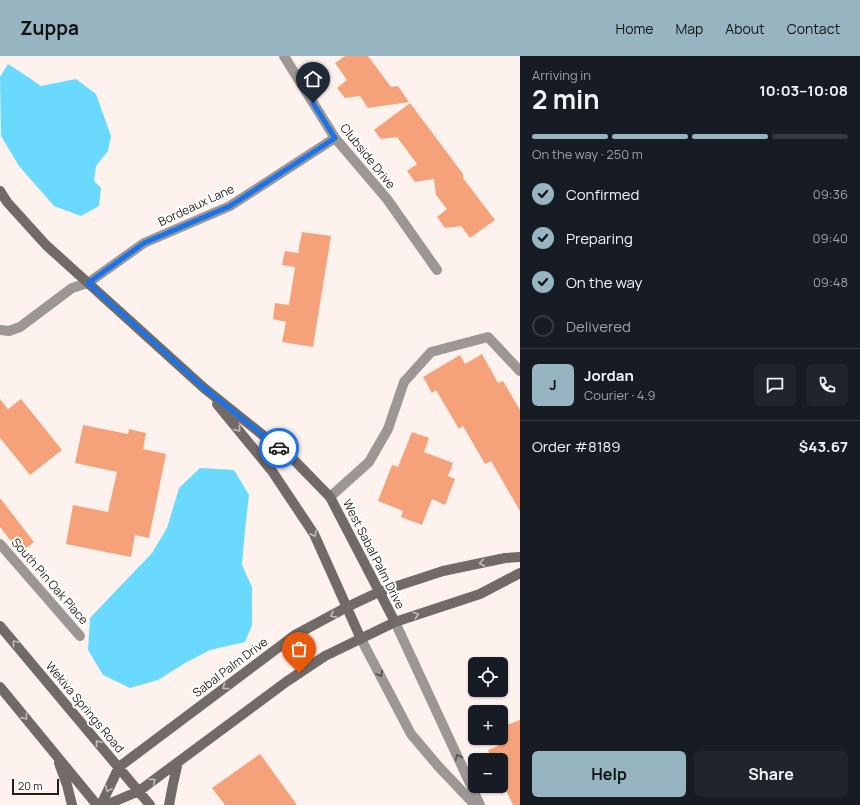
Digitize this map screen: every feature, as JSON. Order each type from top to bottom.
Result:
[{"type":"street","name":"Clubside Drive","points":[[284,56],[335,138],[387,199],[436,270]]},
{"type":"street","name":"Bordeaux Lane","points":[[0,330],[9,331],[20,327],[72,288],[88,283],[144,243],[230,206],[335,138]]},
{"type":"street","name":"West Sabal Palm Drive","points":[[0,191],[7,202],[46,245],[204,388],[294,460],[330,497],[394,622]]},
{"type":"street","points":[[330,497],[369,462],[388,430],[404,382],[431,352],[488,337],[520,371]]},
{"type":"street","name":"West Sabal Palm Drive","points":[[204,388],[272,471],[314,534],[361,639]]},
{"type":"street","name":"South Pin Oak Place","points":[[0,544],[80,636]]},
{"type":"street","name":"Sabal Palm Drive","points":[[101,805],[119,767],[295,636],[347,607],[379,592],[443,571],[505,558],[520,557]]},
{"type":"street","points":[[106,805],[139,791],[286,682],[325,656],[394,622],[480,594],[520,573]]},
{"type":"street","points":[[394,622],[480,805]]},
{"type":"street","name":"Wekiva Springs Road","points":[[0,626],[150,805]]},
{"type":"street","points":[[361,639],[411,734],[438,766],[475,805]]},
{"type":"street","points":[[0,687],[97,805]]},
{"type":"street","points":[[57,756],[67,784],[72,805]]},
{"type":"street","points":[[169,805],[172,784],[178,762]]},
{"type":"water","points":[[8,64],[41,86],[76,79],[96,94],[111,136],[108,151],[96,166],[94,181],[101,188],[99,206],[81,216],[54,206],[19,166],[1,136],[0,77]]},
{"type":"water","points":[[200,468],[234,470],[249,495],[242,565],[252,587],[252,625],[245,642],[210,650],[185,663],[158,680],[130,688],[103,675],[88,650],[90,618],[152,553],[167,528],[179,488]]},
{"type":"building","points":[[345,56],[368,56],[391,87],[398,86],[409,102],[368,108],[360,96],[345,98],[337,88],[347,80],[335,63]]},
{"type":"building","points":[[410,103],[463,174],[463,178],[495,220],[470,238],[461,226],[445,228],[437,217],[447,209],[436,195],[434,179],[415,182],[407,171],[417,164],[397,137],[381,139],[374,130]]},
{"type":"building","points":[[302,232],[331,236],[313,347],[282,342],[286,322],[273,319],[275,303],[289,305],[295,267],[282,265],[285,251],[298,253]]},
{"type":"building","points":[[482,354],[498,383],[503,381],[520,410],[520,511],[491,461],[485,464],[463,426],[459,429],[436,390],[432,393],[423,377],[460,355],[465,364]]},
{"type":"building","points":[[0,399],[8,409],[21,399],[62,450],[30,475],[0,438]]},
{"type":"building","points":[[83,425],[128,434],[129,429],[146,433],[143,449],[166,454],[149,538],[135,535],[131,557],[66,544],[73,505],[108,512],[117,472],[75,463]]},
{"type":"building","points":[[412,432],[429,438],[424,452],[453,463],[448,476],[455,479],[445,505],[432,499],[422,525],[401,517],[403,511],[378,501],[392,465],[398,467]]},
{"type":"building","points":[[0,498],[34,542],[20,553],[0,527]]},
{"type":"building","points":[[520,720],[520,805],[513,805],[507,793],[508,753],[489,753],[488,750],[498,745],[508,745],[508,724]]},
{"type":"building","points":[[260,754],[297,805],[225,805],[212,788]]},
{"type":"way so far","points":[[279,448],[294,460],[330,497],[394,622],[325,656],[299,673]]},
{"type":"route","points":[[279,448],[204,388],[88,283],[144,243],[230,206],[335,138],[313,103]]}]
